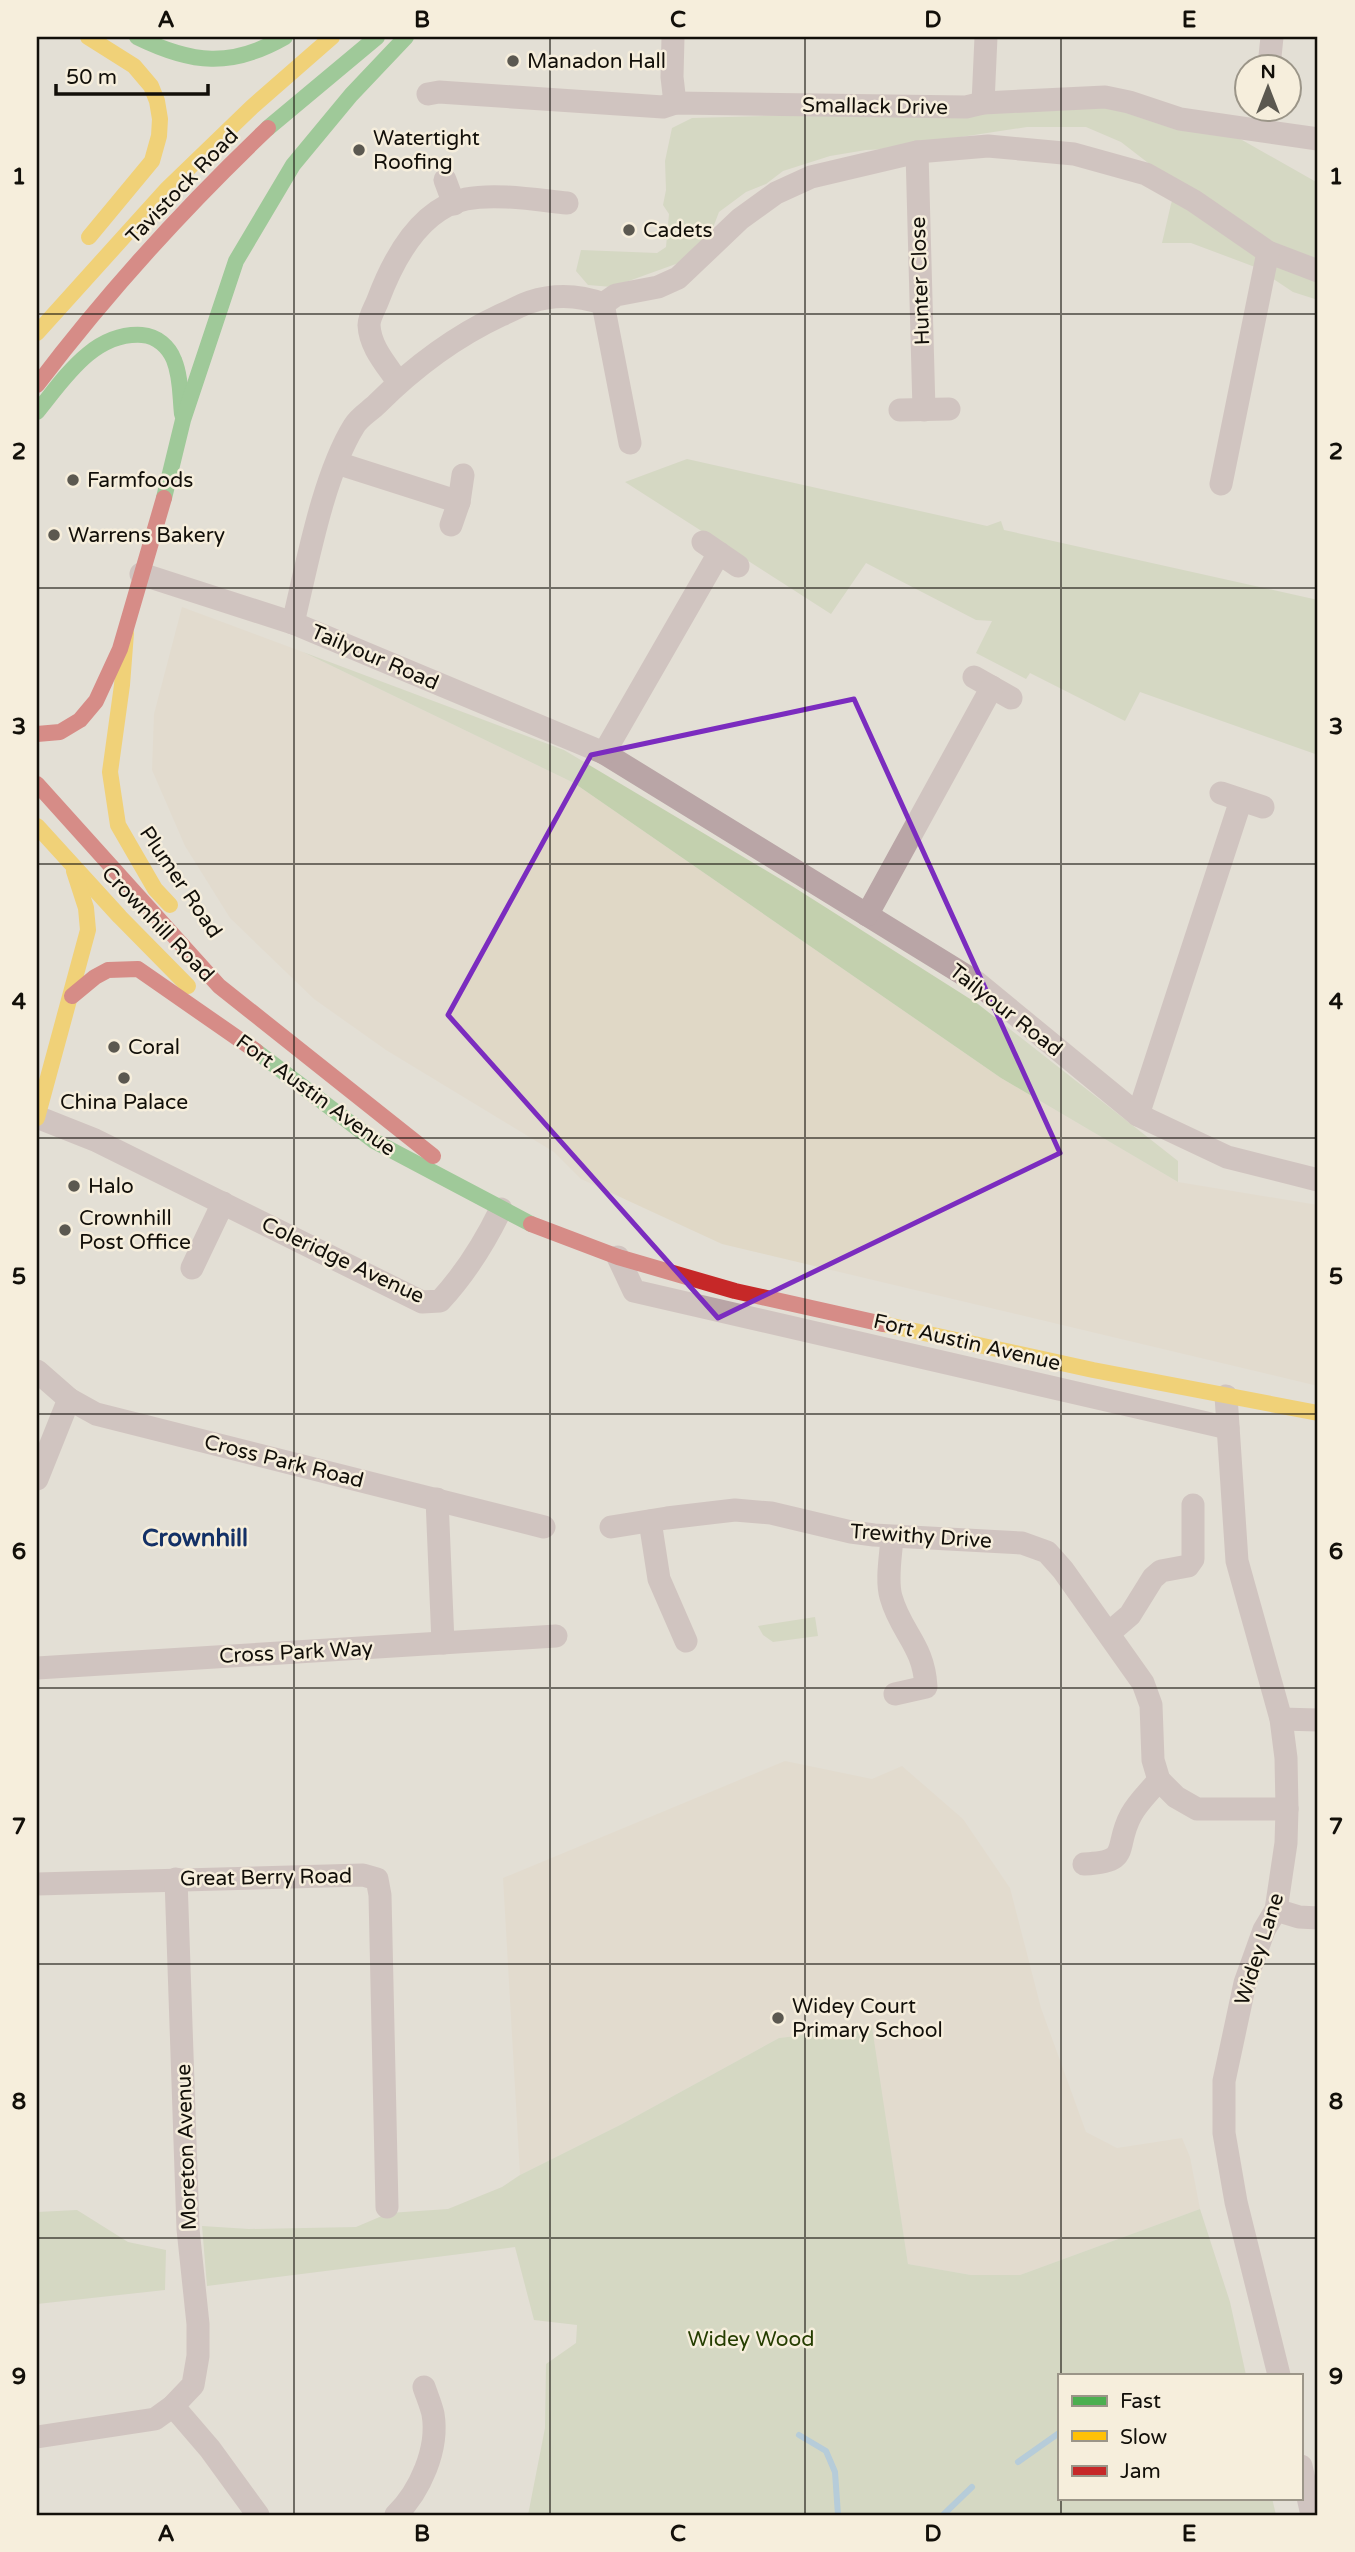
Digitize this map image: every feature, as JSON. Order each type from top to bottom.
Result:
[{"type":"main road","points":[[76,254],[152,161],[159,135],[157,101],[151,86],[134,66],[88,37]]},
{"type":"main road","points":[[137,37],[157,48],[204,61],[239,58],[265,50],[285,37]]},
{"type":"main road","name":"Tavistock Road","points":[[37,333],[166,190],[251,107],[332,37]]},
{"type":"main road","name":"Tavistock Road","points":[[37,384],[87,318],[257,139],[377,37]]},
{"type":"main road","name":"Plumer Road","points":[[37,734],[59,732],[80,721],[98,700],[125,633],[164,498],[183,420],[236,261],[293,165],[351,95],[406,37]]},
{"type":"main road","points":[[37,412],[89,353],[102,343],[117,336],[139,334],[157,340],[168,349],[174,359],[183,420]]},
{"type":"main road","name":"Plumer Road","points":[[125,633],[122,685],[110,772],[118,825],[155,889],[186,924],[219,986]]},
{"type":"main road","name":"Crownhill Road","points":[[37,785],[219,986]]},
{"type":"main road","name":"Crownhill Road","points":[[37,825],[120,917],[252,1048]]},
{"type":"main road","points":[[37,1118],[88,930],[86,908],[71,863]]},
{"type":"main road","name":"Fort Austin Avenue","points":[[72,996],[103,971],[120,967],[138,969],[252,1048],[374,1141],[540,1229],[618,1257],[735,1291],[1059,1363],[1318,1413]]},
{"type":"main road","name":"Fort Austin Avenue","points":[[219,986],[501,1209]]},
{"type":"street","points":[[673,37],[672,77],[675,103]]},
{"type":"street","points":[[982,103],[986,37]]},
{"type":"street","name":"Smallack Drive","points":[[428,94],[439,92],[663,107],[675,103],[966,107],[982,103],[1105,97],[1180,119],[1232,119]]},
{"type":"street","name":"Smallack Drive","points":[[1272,122],[1318,139]]},
{"type":"street","points":[[603,304],[616,295],[658,287],[678,278],[740,219],[776,193],[811,177],[917,152],[988,146],[1048,150],[1146,174],[1194,201],[1268,252],[1318,271]]},
{"type":"street","name":"Hunter Close","points":[[917,152],[924,410]]},
{"type":"street","points":[[445,180],[454,204]]},
{"type":"street","points":[[398,382],[372,342],[369,322],[398,254],[440,209],[466,199],[503,198],[567,203]]},
{"type":"street","points":[[1221,484],[1268,252]]},
{"type":"street","points":[[293,623],[318,524],[337,463],[355,424],[426,359],[467,334],[530,302],[562,296],[586,297],[603,304]]},
{"type":"street","points":[[603,304],[631,443]]},
{"type":"street","points":[[900,410],[949,409]]},
{"type":"street","points":[[337,463],[458,502]]},
{"type":"street","points":[[451,524],[463,475]]},
{"type":"street","points":[[604,753],[711,548],[738,566]]},
{"type":"street","name":"Tailyour Road","points":[[141,574],[293,623],[604,753],[976,982],[1139,1115],[1227,1157],[1318,1180]]},
{"type":"street","points":[[867,915],[992,687]]},
{"type":"street","points":[[1139,1115],[1231,796],[1264,807]]},
{"type":"street","name":"Coleridge Avenue","points":[[37,1118],[95,1140],[422,1302],[440,1301],[448,1292],[479,1249],[501,1209]]},
{"type":"street","points":[[192,1269],[223,1203]]},
{"type":"street","name":"Fort Austin Avenue","points":[[618,1257],[634,1291],[1228,1428]]},
{"type":"street","name":"Cross Park Road","points":[[37,1370],[69,1399],[96,1415],[544,1527]]},
{"type":"street","name":"Widey Lane","points":[[1226,1396],[1237,1562],[1281,1719],[1286,1758],[1287,1809],[1286,1843],[1276,1910],[1264,1930],[1245,1983],[1224,2081],[1224,2133],[1236,2202],[1279,2374]]},
{"type":"street","points":[[37,1479],[69,1399]]},
{"type":"street","points":[[437,1499],[443,1643]]},
{"type":"street","points":[[1109,1633],[1130,1615],[1153,1578],[1161,1571],[1179,1570],[1188,1566],[1193,1559],[1193,1505]]},
{"type":"street","name":"Trewithy Drive","points":[[611,1527],[735,1510],[771,1513],[851,1532],[892,1537],[1021,1543],[1047,1552],[1063,1570],[1143,1683],[1151,1705],[1152,1751],[1159,1780]]},
{"type":"street","points":[[650,1521],[659,1579],[686,1641]]},
{"type":"street","points":[[892,1537],[890,1594],[898,1616],[919,1650],[925,1669],[926,1687],[895,1694]]},
{"type":"street","name":"Cross Park Way","points":[[37,1668],[555,1636]]},
{"type":"street","points":[[1281,1719],[1318,1720]]},
{"type":"street","points":[[1084,1864],[1111,1861],[1124,1865],[1131,1815],[1159,1780],[1176,1797],[1197,1808],[1287,1809]]},
{"type":"street","name":"Great Berry Road","points":[[37,1884],[363,1875],[377,1879],[380,1895],[387,2207]]},
{"type":"street","name":"Moreton Avenue","points":[[173,2406],[192,2385],[198,2356],[188,2229],[176,1879]]},
{"type":"street","points":[[1276,1910],[1299,1917],[1318,1917]]},
{"type":"street","points":[[396,2515],[406,2506],[425,2476],[432,2442],[433,2416],[424,2387]]},
{"type":"street","points":[[37,2437],[155,2419],[173,2406],[210,2449],[258,2515]]},
{"type":"street","points":[[1302,2470],[1312,2515]]},
{"type":"highlighted area","points":[[854,699],[1060,1153],[718,1318],[448,1015],[591,755]]},
{"type":"shaded area","points":[[182,607],[303,652],[574,783],[1001,1078],[1178,1182],[1318,1205],[1318,1386],[722,1244],[581,1179],[554,1152],[386,1050],[314,999],[230,918],[185,846],[152,770],[154,714]]},
{"type":"shaded area","name":"Widey Court Primary School","points":[[785,1761],[872,1779],[902,1766],[963,1819],[1010,1888],[1041,2008],[1086,2132],[1117,2148],[1182,2138],[1190,2157],[1200,2209],[1020,2275],[971,2275],[908,2264],[871,2027],[779,2038],[622,2124],[520,2175],[503,1878]]},
{"type":"green space","points":[[1088,101],[1235,136],[1318,183],[1318,300],[1293,292],[1255,267],[1191,243],[1162,243],[1178,186],[1121,142],[1086,127],[1027,127],[909,148],[866,150],[830,156],[783,171],[766,184],[746,192],[719,212],[711,233],[687,260],[612,287],[588,285],[576,271],[581,250],[657,253],[666,247],[669,214],[663,205],[666,190],[665,161],[672,128],[692,118],[967,110]]},
{"type":"green space","points":[[687,459],[987,526],[1001,521],[1004,530],[1318,600],[1318,755],[1140,692],[1125,721],[1030,673],[1026,679],[976,653],[992,621],[976,620],[866,563],[831,614],[625,482]]},
{"type":"green space","points":[[303,652],[564,750],[792,886],[978,1004],[1178,1161],[1178,1182],[1001,1078],[574,783]]},
{"type":"green space","points":[[815,1617],[818,1636],[773,1642],[763,1635],[758,1626]]},
{"type":"green space","name":"Widey Wood","points":[[872,2027],[908,2264],[971,2275],[1020,2275],[1200,2209],[1230,2302],[1246,2374],[1058,2374],[1058,2500],[1272,2500],[1276,2515],[528,2515],[545,2428],[546,2364],[576,2343],[577,2325],[534,2320],[515,2247],[207,2286],[202,2226],[249,2229],[356,2227],[389,2213],[448,2209],[502,2187],[779,2038]]},
{"type":"green space","points":[[77,2210],[128,2242],[166,2250],[165,2290],[37,2304],[37,2212]]},
{"type":"waterway","points":[[1018,2462],[1058,2434]]},
{"type":"waterway","points":[[799,2435],[826,2451],[835,2472],[838,2515]]},
{"type":"waterway","points":[[943,2515],[972,2487]]},
{"type":"traffic: fast","points":[[137,37],[176,53],[211,59],[247,54],[285,37]]},
{"type":"traffic: fast","points":[[268,128],[377,37]]},
{"type":"traffic: fast","points":[[164,498],[183,420],[236,261],[293,165],[351,95],[406,37]]},
{"type":"traffic: fast","points":[[37,412],[69,372],[94,349],[125,336],[142,335],[157,340],[172,355],[178,373],[182,414]]},
{"type":"traffic: fast","points":[[256,1051],[374,1141],[531,1224]]},
{"type":"traffic: slow","points":[[88,37],[134,66],[151,86],[160,119],[159,136],[152,161],[89,237]]},
{"type":"traffic: slow","points":[[37,333],[166,190],[252,107],[332,37]]},
{"type":"traffic: slow","points":[[126,633],[110,772],[118,825],[155,889],[170,905]]},
{"type":"traffic: slow","points":[[37,826],[188,986]]},
{"type":"traffic: slow","points":[[37,1118],[88,930],[86,908],[74,871]]},
{"type":"traffic: slow","points":[[883,1324],[1093,1370],[1318,1413]]},
{"type":"traffic: jam","points":[[37,385],[147,252],[268,128]]},
{"type":"traffic: jam","points":[[37,734],[60,732],[80,720],[96,701],[120,649],[164,498]]},
{"type":"traffic: jam","points":[[37,784],[219,986],[433,1156]]},
{"type":"traffic: jam","points":[[72,996],[108,970],[138,969],[256,1051]]},
{"type":"traffic: jam","points":[[531,1224],[618,1257],[735,1291],[883,1324]]},
{"type":"place","name":"Manadon Hall","points":[[513,61]]},
{"type":"place","name":"Watertight Roofing","points":[[359,150]]},
{"type":"place","name":"Cadets","points":[[629,230]]},
{"type":"place","name":"Farmfoods","points":[[73,480]]},
{"type":"place","name":"Warrens Bakery","points":[[54,535]]},
{"type":"place","name":"Coral","points":[[114,1047]]},
{"type":"place","name":"China Palace","points":[[124,1078]]},
{"type":"place","name":"Halo","points":[[74,1186]]},
{"type":"place","name":"Crownhill Post Office","points":[[65,1230]]},
{"type":"place","name":"Widey Court Primary School","points":[[778,2018]]},
{"type":"district","name":"Crownhill","points":[[195,1538]]}]
